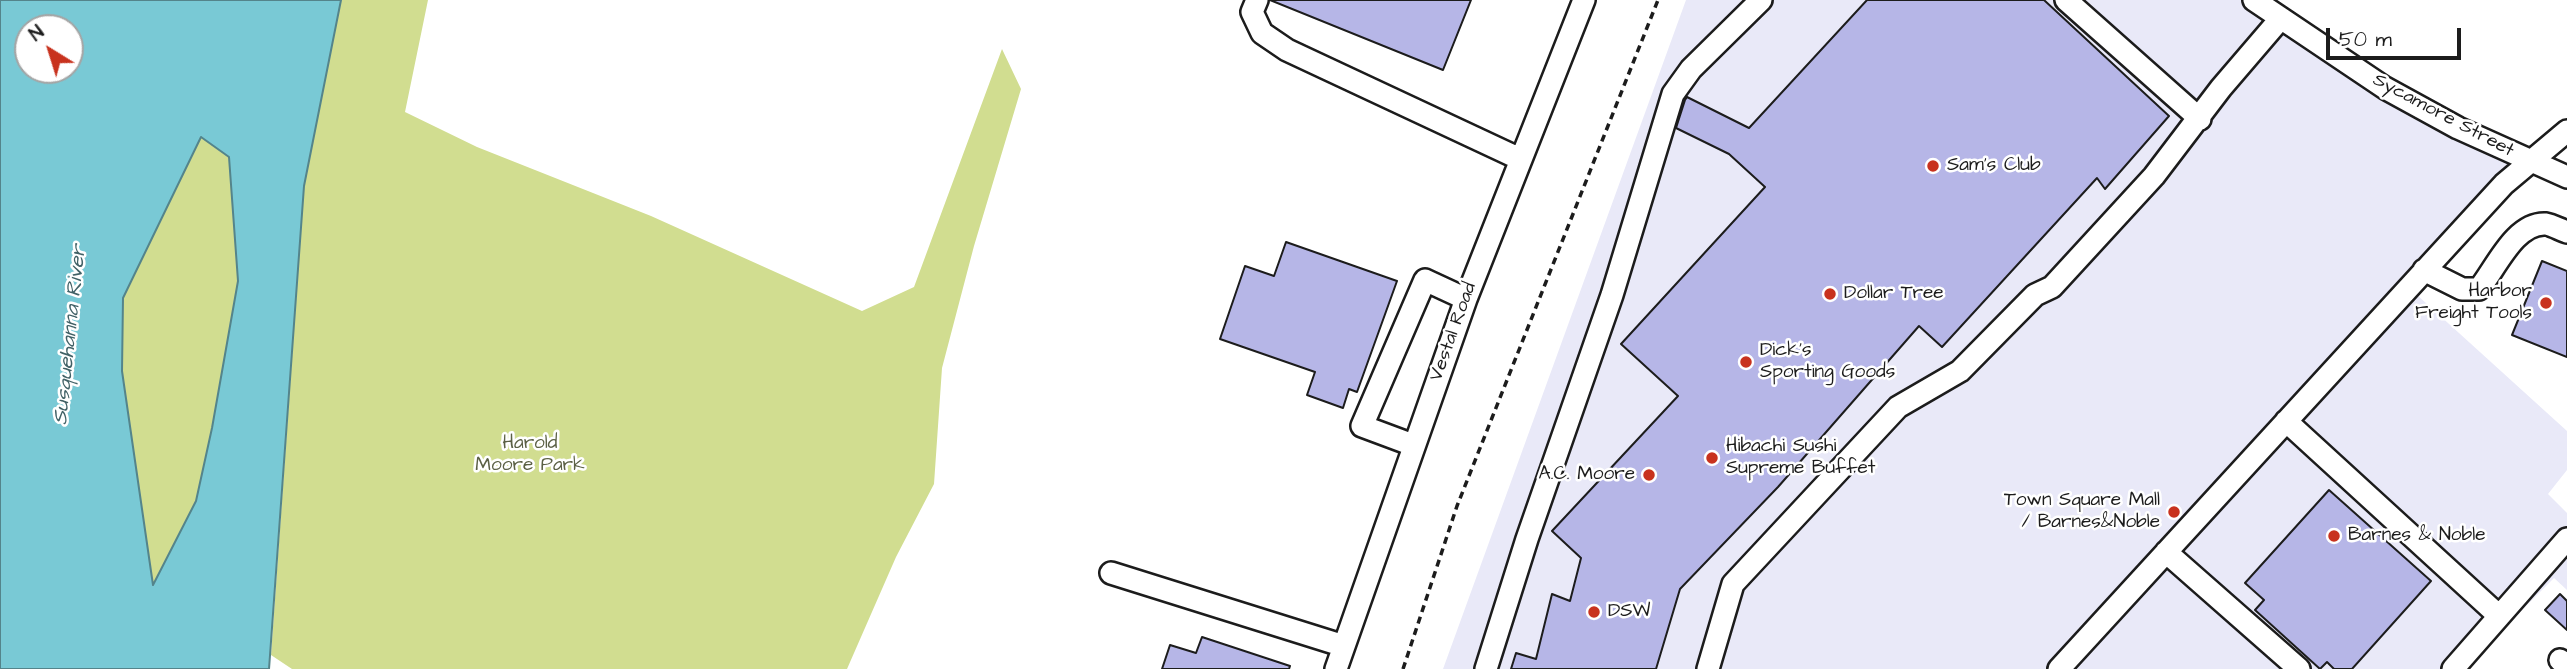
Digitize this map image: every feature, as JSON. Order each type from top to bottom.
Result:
[{"type":"street","points":[[1256,0],[1252,12],[1262,33],[1287,50],[1520,159]]},
{"type":"street","name":"Vestal Road","points":[[1336,669],[1466,299],[1584,0]]},
{"type":"street","points":[[1486,669],[1527,539],[1612,295],[1673,94],[1691,69],[1761,0]]},
{"type":"street","points":[[2066,0],[2200,119]]},
{"type":"street","name":"Sycamore Street","points":[[2254,0],[2385,88],[2458,128],[2567,177]]},
{"type":"street","points":[[1708,669],[1735,583],[1898,407],[1911,396],[1960,371],[2035,295],[2052,287],[2154,176],[2221,88],[2281,19]]},
{"type":"street","points":[[2059,669],[2504,184],[2567,131]]},
{"type":"street","points":[[2424,270],[2462,289],[2479,289],[2495,270],[2517,234],[2530,227],[2546,224],[2567,232]]},
{"type":"street","points":[[1413,445],[1362,426],[1425,280],[1466,299]]},
{"type":"street","points":[[2286,421],[2498,615]]},
{"type":"street","points":[[2453,669],[2567,539]]},
{"type":"street","points":[[2166,552],[2299,669]]},
{"type":"street","points":[[1111,573],[1343,646]]},
{"type":"path","points":[[1403,669],[1457,506],[1658,0]]},
{"type":"shaded area","points":[[1686,0],[2254,0],[2531,162],[2416,294],[2567,431],[2567,470],[2548,494],[2567,513],[2567,590],[2554,578],[2463,669],[1443,669]]},
{"type":"green space","name":"Harold Moore Park","points":[[341,0],[428,0],[405,112],[477,147],[651,216],[862,311],[914,287],[1002,49],[1021,89],[974,246],[942,368],[934,484],[896,557],[847,669],[292,669],[271,655],[304,186]]},
{"type":"green space","points":[[201,136],[229,157],[238,281],[196,501],[153,587],[122,371],[123,298]]},
{"type":"water","name":"Susquehanna River","points":[[0,0],[341,0],[304,186],[269,669],[0,669]],"holes":[[[201,137],[229,157],[238,281],[212,428],[196,501],[153,585],[122,371],[123,298]]]},
{"type":"building","points":[[1270,0],[1471,0],[1443,70]]},
{"type":"building","points":[[1867,0],[2044,0],[2169,116],[2105,189],[2097,178],[1942,347],[1919,326],[1778,487],[1680,589],[1656,669],[1511,669],[1516,653],[1536,659],[1552,594],[1570,601],[1581,558],[1552,531],[1678,396],[1621,344],[1765,187],[1729,154],[1676,128],[1685,100],[1687,97],[1749,128]]},
{"type":"building","points":[[1286,242],[1397,281],[1357,392],[1349,389],[1343,408],[1307,395],[1315,372],[1220,339],[1245,266],[1274,276]]},
{"type":"building","name":"Harbor Freight Tools","points":[[2542,261],[2567,271],[2567,357],[2512,335]]},
{"type":"building","name":"Barnes & Noble","points":[[2329,490],[2431,581],[2352,669],[2334,669],[2327,662],[2320,669],[2255,610],[2264,600],[2245,583]]},
{"type":"building","points":[[2560,594],[2567,601],[2567,630],[2545,610]]},
{"type":"building","points":[[1202,637],[1290,666],[1289,669],[1162,669],[1170,645],[1196,653]]},
{"type":"place","name":"Sam's Club","points":[[1933,166]]},
{"type":"place","name":"Dollar Tree","points":[[1830,294]]},
{"type":"place","name":"Harbor Freight Tools","points":[[2546,303]]},
{"type":"place","name":"Dick's Sporting Goods","points":[[1746,362]]},
{"type":"place","name":"Hibachi Sushi Supreme Buffet","points":[[1712,458]]},
{"type":"place","name":"A.C. Moore","points":[[1649,475]]},
{"type":"place","name":"Town Square Mall / Barnes&Noble","points":[[2174,512]]},
{"type":"place","name":"Barnes & Noble","points":[[2334,536]]},
{"type":"place","name":"DSW","points":[[1594,612]]}]
